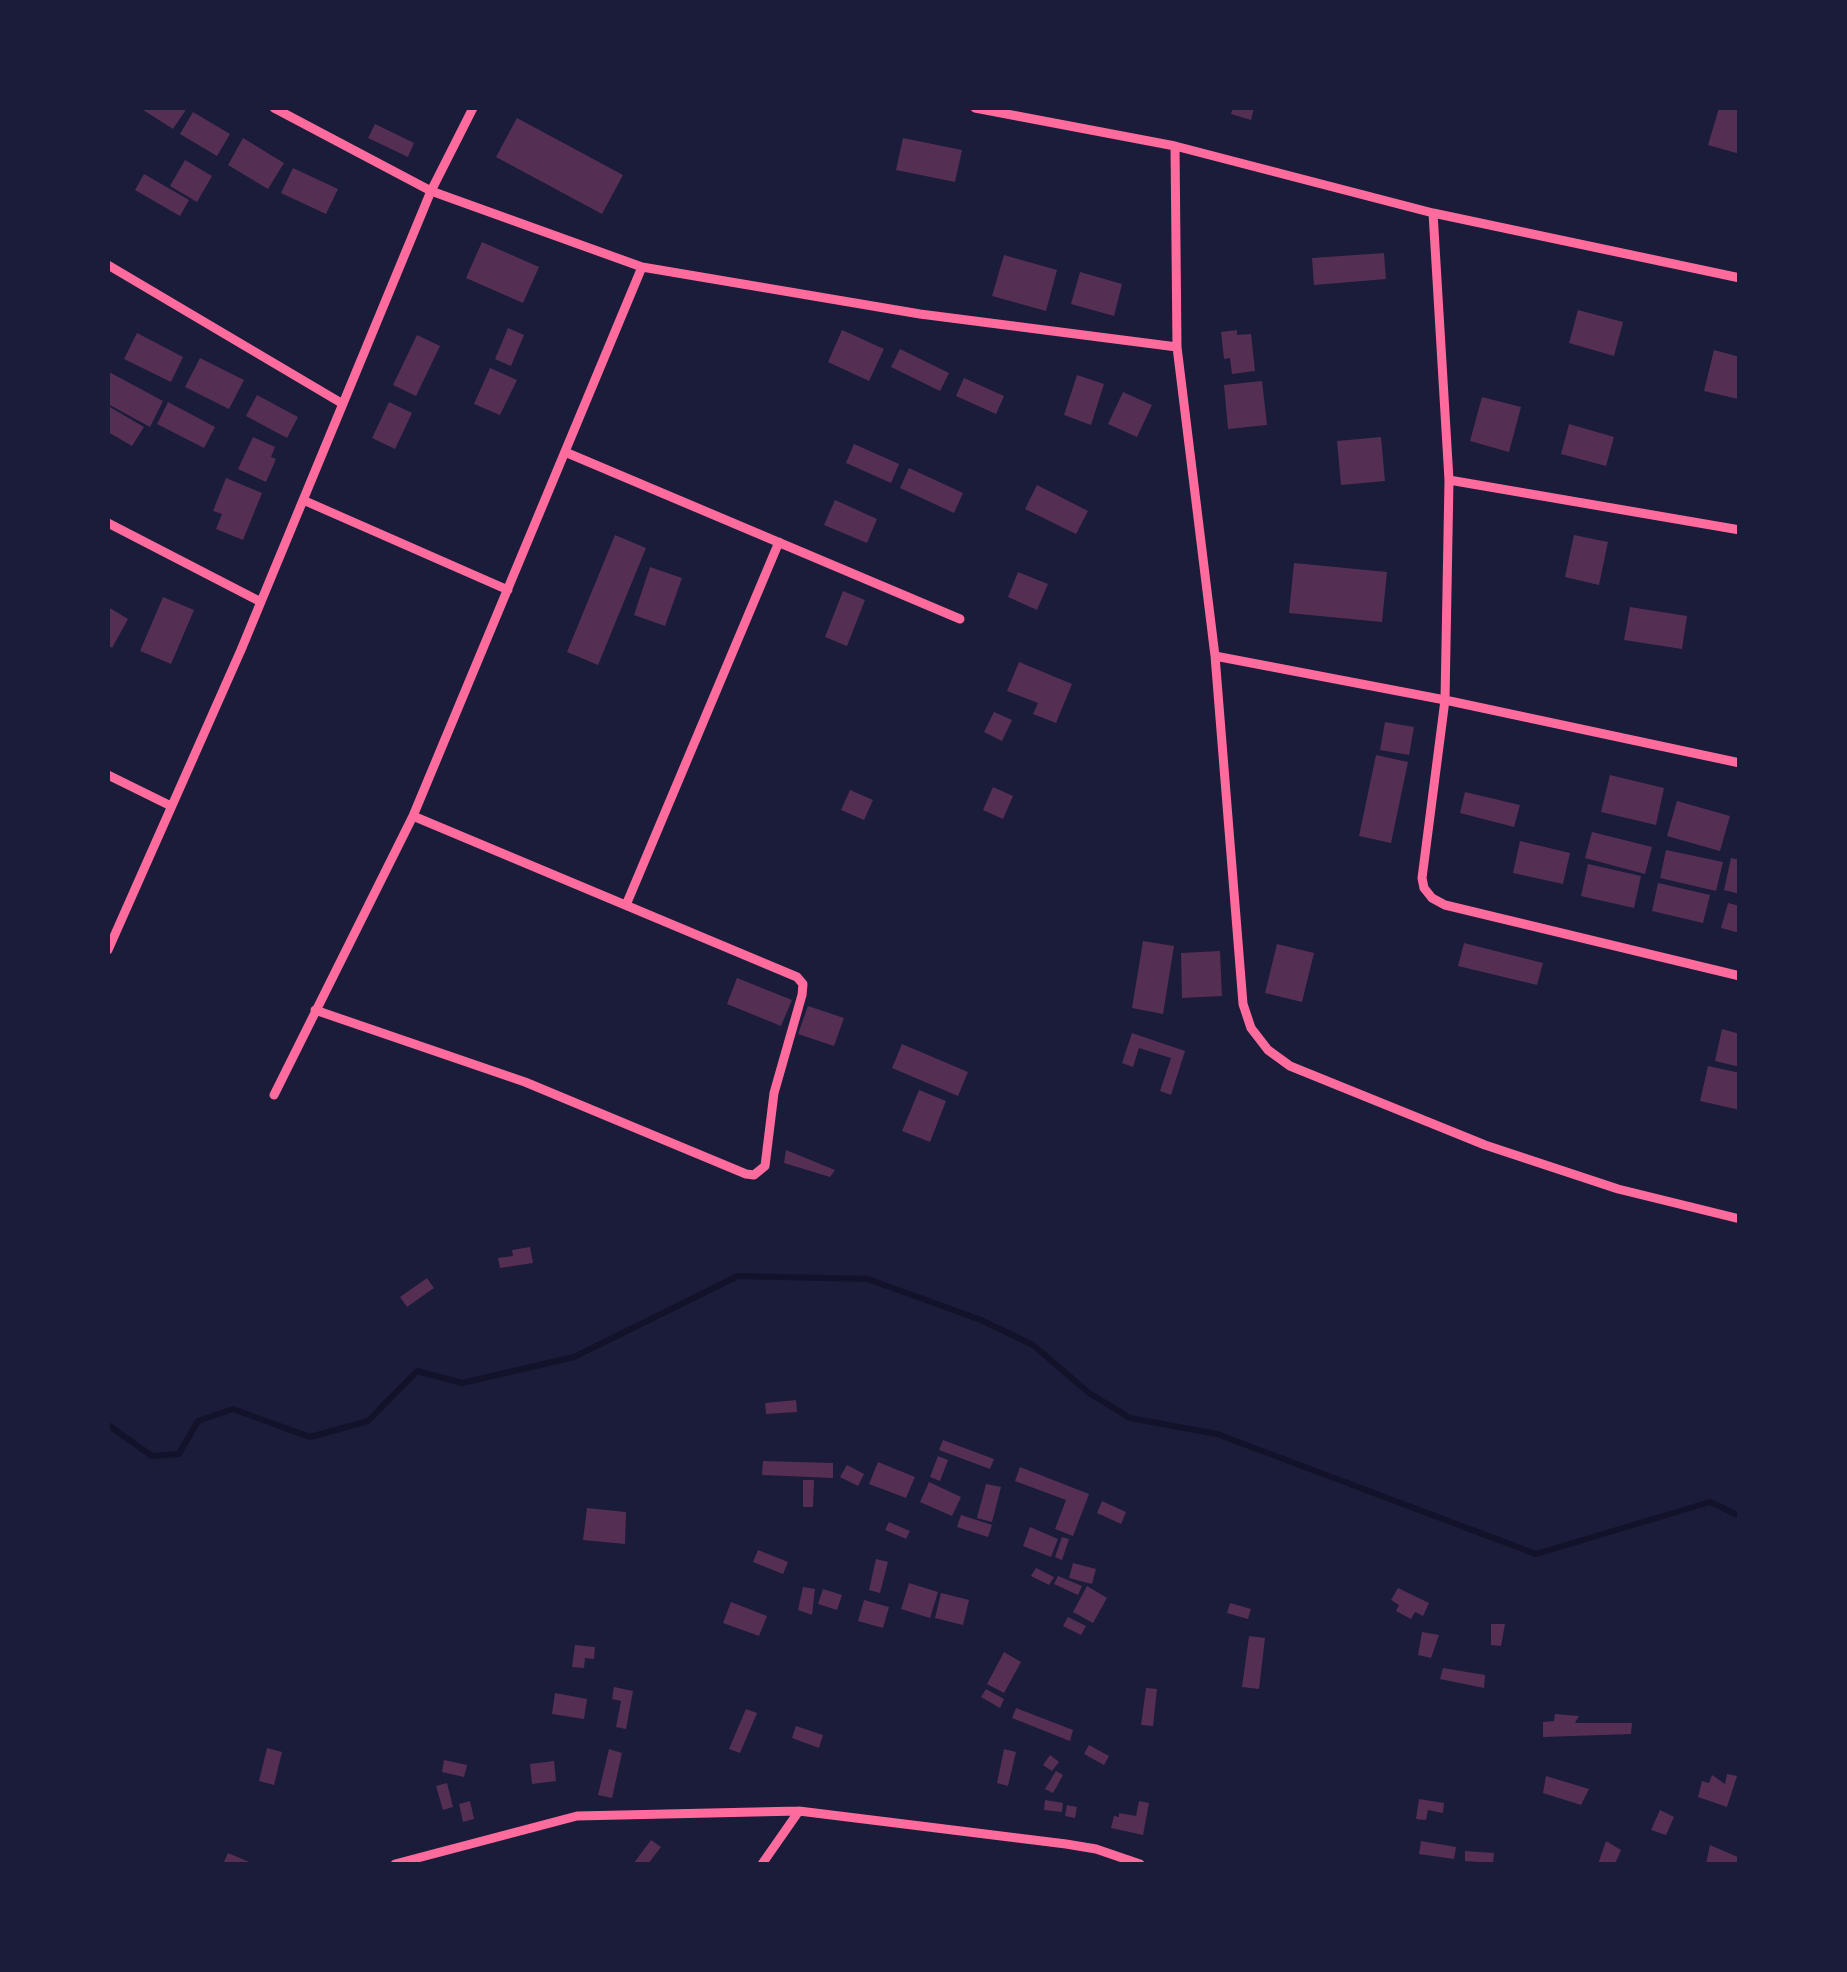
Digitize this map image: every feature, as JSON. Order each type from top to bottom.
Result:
[{"type":"street","points":[[274,108],[431,191],[642,267],[920,314],[1177,347]]},
{"type":"street","points":[[108,950],[261,602],[431,191],[473,108]]},
{"type":"street","points":[[975,108],[1176,146],[1433,212],[1740,278]]},
{"type":"street","points":[[1176,146],[1177,347],[1215,656],[1243,1004],[1251,1028],[1268,1050],[1290,1066],[1485,1145],[1618,1190],[1740,1219]]},
{"type":"street","points":[[1433,212],[1448,480],[1444,700],[1422,878],[1424,888],[1432,898],[1446,905],[1740,976]]},
{"type":"street","points":[[108,266],[343,404]]},
{"type":"street","points":[[274,1095],[413,816],[642,267]]},
{"type":"street","points":[[565,452],[960,620]]},
{"type":"street","points":[[1448,480],[1740,530]]},
{"type":"street","points":[[304,500],[508,590]]},
{"type":"street","points":[[108,523],[261,602]]},
{"type":"street","points":[[626,905],[779,542]]},
{"type":"street","points":[[1215,656],[1740,763]]},
{"type":"street","points":[[108,775],[172,806]]},
{"type":"street","points":[[315,1010],[526,1082],[746,1174],[760,1172],[765,1166],[774,1093],[803,984],[788,972],[413,816]]},
{"type":"street","points":[[395,1864],[577,1816],[799,1811],[1066,1844],[1096,1849],[1140,1864]]},
{"type":"street","points":[[762,1864],[799,1811]]},
{"type":"building","points":[[140,108],[187,108],[173,129]]},
{"type":"building","points":[[1233,108],[1254,108],[1251,120],[1231,114]]},
{"type":"building","points":[[1719,108],[1740,108],[1740,154],[1708,145]]},
{"type":"building","points":[[193,112],[230,134],[217,156],[180,134]]},
{"type":"building","points":[[517,118],[623,175],[602,214],[496,157]]},
{"type":"building","points":[[375,124],[414,143],[408,157],[368,138]]},
{"type":"building","points":[[243,138],[284,163],[268,189],[228,165]]},
{"type":"building","points":[[903,138],[962,150],[955,182],[896,170]]},
{"type":"building","points":[[185,160],[212,176],[197,202],[170,186]]},
{"type":"building","points":[[293,168],[338,189],[326,214],[281,193]]},
{"type":"building","points":[[144,174],[189,200],[180,216],[135,190]]},
{"type":"building","points":[[482,242],[539,267],[523,303],[466,278]]},
{"type":"building","points":[[1384,253],[1386,279],[1314,285],[1312,258]]},
{"type":"building","points":[[1004,255],[1057,270],[1046,311],[992,296]]},
{"type":"building","points":[[1080,272],[1122,284],[1114,316],[1071,304]]},
{"type":"building","points":[[1578,310],[1623,322],[1614,356],[1569,343]]},
{"type":"building","points":[[508,328],[524,335],[511,366],[495,359]]},
{"type":"building","points":[[842,330],[884,349],[869,381],[828,362]]},
{"type":"building","points":[[1237,330],[1237,335],[1251,334],[1255,371],[1232,374],[1230,358],[1224,359],[1221,332]]},
{"type":"building","points":[[137,333],[183,357],[171,382],[124,359]]},
{"type":"building","points":[[417,335],[440,346],[416,396],[393,385]]},
{"type":"building","points":[[900,349],[949,373],[940,391],[891,367]]},
{"type":"building","points":[[1714,350],[1740,357],[1738,399],[1704,391]]},
{"type":"building","points":[[200,358],[244,380],[229,409],[185,387]]},
{"type":"building","points":[[490,368],[517,380],[500,415],[474,404]]},
{"type":"building","points":[[109,372],[163,401],[150,427],[108,404]]},
{"type":"building","points":[[1077,375],[1104,384],[1091,425],[1064,415]]},
{"type":"building","points":[[964,378],[1004,396],[996,414],[956,396]]},
{"type":"building","points":[[1262,381],[1267,425],[1228,429],[1224,385]]},
{"type":"building","points":[[1123,392],[1152,405],[1137,437],[1108,424]]},
{"type":"building","points":[[257,395],[298,417],[287,438],[246,416]]},
{"type":"building","points":[[1482,397],[1521,407],[1509,452],[1470,441]]},
{"type":"building","points":[[168,402],[215,427],[204,448],[157,424]]},
{"type":"building","points":[[389,402],[412,413],[395,449],[372,438]]},
{"type":"building","points":[[108,406],[144,427],[132,446],[108,432]]},
{"type":"building","points":[[1569,424],[1614,437],[1606,466],[1561,454]]},
{"type":"building","points":[[253,437],[275,447],[271,457],[276,459],[266,482],[238,469]]},
{"type":"building","points":[[1381,437],[1385,481],[1341,485],[1337,441]]},
{"type":"building","points":[[854,444],[899,464],[891,483],[846,463]]},
{"type":"building","points":[[909,468],[963,493],[954,513],[900,488]]},
{"type":"building","points":[[226,478],[262,493],[243,540],[216,529],[222,514],[213,511]]},
{"type":"building","points":[[1037,485],[1088,511],[1076,534],[1025,509]]},
{"type":"building","points":[[835,500],[877,519],[867,543],[824,525]]},
{"type":"building","points":[[615,535],[646,548],[598,665],[567,652]]},
{"type":"building","points":[[1574,535],[1608,542],[1599,585],[1565,577]]},
{"type":"building","points":[[1294,563],[1387,572],[1382,622],[1289,613]]},
{"type":"building","points":[[650,567],[682,578],[665,626],[634,615]]},
{"type":"building","points":[[1018,572],[1048,584],[1037,610],[1008,597]]},
{"type":"building","points":[[843,591],[865,600],[847,646],[825,637]]},
{"type":"building","points":[[163,597],[194,610],[171,664],[140,651]]},
{"type":"building","points":[[108,607],[128,619],[112,648],[108,645]]},
{"type":"building","points":[[1630,607],[1687,616],[1682,649],[1624,640]]},
{"type":"building","points":[[1019,662],[1072,684],[1056,723],[1033,714],[1038,703],[1007,691]]},
{"type":"building","points":[[994,712],[1012,720],[1002,741],[984,732]]},
{"type":"building","points":[[1385,722],[1414,727],[1409,755],[1380,750]]},
{"type":"building","points":[[1376,755],[1408,762],[1391,843],[1359,836]]},
{"type":"building","points":[[1610,775],[1664,788],[1656,825],[1601,812]]},
{"type":"building","points":[[993,787],[1013,796],[1003,819],[983,810]]},
{"type":"building","points":[[850,790],[873,800],[864,820],[841,810]]},
{"type":"building","points":[[1465,792],[1520,805],[1514,827],[1460,813]]},
{"type":"building","points":[[1677,801],[1730,816],[1720,851],[1667,836]]},
{"type":"building","points":[[1592,832],[1652,847],[1645,874],[1585,858]]},
{"type":"building","points":[[1520,841],[1570,853],[1563,884],[1513,873]]},
{"type":"building","points":[[1666,850],[1723,862],[1716,891],[1660,878]]},
{"type":"building","points":[[1731,858],[1740,860],[1740,894],[1724,890]]},
{"type":"building","points":[[1588,864],[1641,876],[1634,908],[1581,896]]},
{"type":"building","points":[[1658,883],[1710,895],[1703,923],[1652,911]]},
{"type":"building","points":[[1728,903],[1740,906],[1740,933],[1721,928]]},
{"type":"building","points":[[1143,941],[1174,946],[1163,1014],[1132,1008]]},
{"type":"building","points":[[1464,943],[1543,963],[1537,985],[1458,966]]},
{"type":"building","points":[[1277,944],[1314,953],[1302,1002],[1265,993]]},
{"type":"building","points":[[1220,951],[1222,996],[1182,998],[1181,953]]},
{"type":"building","points":[[737,978],[792,1000],[781,1026],[727,1004]]},
{"type":"building","points":[[808,1006],[844,1018],[834,1046],[798,1034]]},
{"type":"building","points":[[1722,1029],[1740,1034],[1740,1067],[1715,1061]]},
{"type":"building","points":[[1132,1033],[1185,1051],[1171,1095],[1160,1091],[1171,1058],[1139,1048],[1133,1067],[1122,1063]]},
{"type":"building","points":[[902,1044],[968,1072],[958,1096],[892,1068]]},
{"type":"building","points":[[1708,1066],[1740,1073],[1740,1110],[1700,1101]]},
{"type":"building","points":[[919,1090],[946,1101],[930,1142],[902,1131]]},
{"type":"building","points":[[786,1150],[835,1170],[830,1177],[784,1163]]},
{"type":"building","points":[[530,1247],[533,1263],[500,1268],[498,1258],[513,1256],[512,1250]]},
{"type":"building","points":[[427,1278],[434,1288],[407,1307],[400,1297]]},
{"type":"building","points":[[796,1400],[797,1412],[766,1414],[765,1403]]},
{"type":"building","points":[[943,1440],[994,1459],[990,1469],[939,1450]]},
{"type":"building","points":[[938,1456],[948,1460],[940,1481],[930,1477]]},
{"type":"building","points":[[763,1461],[833,1463],[833,1478],[762,1475]]},
{"type":"building","points":[[878,1462],[915,1477],[906,1498],[869,1484]]},
{"type":"building","points":[[847,1465],[864,1474],[858,1486],[840,1477]]},
{"type":"building","points":[[1020,1467],[1089,1494],[1073,1536],[1055,1529],[1066,1500],[1015,1481]]},
{"type":"building","points":[[803,1480],[814,1480],[813,1507],[803,1507]]},
{"type":"building","points":[[929,1482],[961,1497],[952,1516],[920,1502]]},
{"type":"building","points":[[986,1484],[1001,1487],[992,1522],[977,1518]]},
{"type":"building","points":[[1102,1501],[1126,1512],[1121,1524],[1097,1513]]},
{"type":"building","points":[[587,1508],[626,1512],[625,1544],[583,1540]]},
{"type":"building","points":[[961,1515],[992,1525],[988,1537],[957,1527]]},
{"type":"building","points":[[889,1522],[910,1531],[906,1539],[885,1530]]},
{"type":"building","points":[[1030,1527],[1058,1539],[1051,1557],[1023,1546]]},
{"type":"building","points":[[1062,1537],[1069,1539],[1062,1560],[1055,1557]]},
{"type":"building","points":[[758,1550],[788,1562],[783,1574],[753,1562]]},
{"type":"building","points":[[876,1559],[888,1562],[880,1593],[869,1590]]},
{"type":"building","points":[[1073,1563],[1096,1569],[1092,1584],[1069,1578]]},
{"type":"building","points":[[1036,1568],[1054,1577],[1049,1585],[1031,1576]]},
{"type":"building","points":[[1058,1576],[1082,1586],[1078,1595],[1054,1584]]},
{"type":"building","points":[[909,1583],[938,1592],[930,1618],[901,1609]]},
{"type":"building","points":[[1087,1586],[1107,1598],[1093,1623],[1073,1612]]},
{"type":"building","points":[[803,1587],[815,1589],[812,1615],[798,1610]]},
{"type":"building","points":[[1398,1588],[1429,1603],[1423,1616],[1415,1612],[1411,1619],[1396,1611],[1399,1605],[1391,1600]]},
{"type":"building","points":[[823,1589],[842,1595],[837,1610],[818,1604]]},
{"type":"building","points":[[941,1593],[969,1600],[963,1625],[935,1618]]},
{"type":"building","points":[[864,1600],[889,1607],[883,1628],[858,1621]]},
{"type":"building","points":[[731,1602],[767,1616],[759,1636],[723,1623]]},
{"type":"building","points":[[1230,1603],[1251,1609],[1248,1619],[1227,1613]]},
{"type":"building","points":[[1068,1617],[1086,1626],[1081,1635],[1063,1626]]},
{"type":"building","points":[[1491,1624],[1505,1624],[1501,1646],[1491,1645]]},
{"type":"building","points":[[1422,1632],[1439,1635],[1431,1658],[1418,1655]]},
{"type":"building","points":[[1249,1636],[1265,1638],[1259,1689],[1242,1687]]},
{"type":"building","points":[[575,1645],[595,1647],[594,1659],[585,1658],[584,1668],[572,1667]]},
{"type":"building","points":[[1004,1652],[1021,1662],[1004,1693],[987,1684]]},
{"type":"building","points":[[1443,1668],[1485,1675],[1484,1688],[1440,1679]]},
{"type":"building","points":[[614,1687],[633,1691],[626,1729],[616,1727],[621,1701],[612,1699]]},
{"type":"building","points":[[1146,1688],[1157,1689],[1153,1726],[1141,1725]]},
{"type":"building","points":[[986,1689],[1004,1699],[1000,1708],[981,1697]]},
{"type":"building","points":[[555,1693],[587,1699],[584,1719],[552,1714]]},
{"type":"building","points":[[1016,1708],[1073,1730],[1070,1741],[1012,1718]]},
{"type":"building","points":[[746,1709],[757,1713],[740,1753],[729,1749]]},
{"type":"building","points":[[1555,1714],[1579,1716],[1575,1723],[1632,1723],[1631,1734],[1543,1737],[1543,1722],[1554,1721]]},
{"type":"building","points":[[796,1726],[823,1735],[819,1748],[792,1738]]},
{"type":"building","points":[[1089,1745],[1109,1756],[1104,1765],[1084,1754]]},
{"type":"building","points":[[267,1748],[282,1752],[274,1785],[259,1781]]},
{"type":"building","points":[[609,1749],[622,1753],[612,1798],[598,1795]]},
{"type":"building","points":[[1004,1749],[1016,1752],[1008,1786],[997,1783]]},
{"type":"building","points":[[1050,1755],[1059,1762],[1052,1771],[1043,1765]]},
{"type":"building","points":[[444,1760],[467,1765],[464,1777],[442,1772]]},
{"type":"building","points":[[554,1761],[556,1781],[532,1784],[530,1764]]},
{"type":"building","points":[[1056,1771],[1063,1775],[1053,1793],[1045,1789]]},
{"type":"building","points":[[1727,1774],[1737,1776],[1727,1807],[1698,1797],[1702,1781],[1709,1783],[1712,1775],[1725,1784]]},
{"type":"building","points":[[1546,1776],[1589,1789],[1581,1805],[1543,1793]]},
{"type":"building","points":[[447,1783],[453,1807],[443,1810],[436,1786]]},
{"type":"building","points":[[1419,1799],[1444,1803],[1443,1813],[1428,1810],[1426,1820],[1416,1819]]},
{"type":"building","points":[[1045,1800],[1063,1803],[1062,1812],[1044,1810]]},
{"type":"building","points":[[470,1801],[474,1819],[463,1822],[459,1804]]},
{"type":"building","points":[[1139,1801],[1149,1803],[1143,1835],[1111,1828],[1119,1813],[1136,1816]]},
{"type":"building","points":[[1067,1805],[1077,1807],[1075,1818],[1065,1816]]},
{"type":"building","points":[[1660,1810],[1674,1817],[1666,1835],[1651,1830]]},
{"type":"building","points":[[651,1840],[661,1847],[648,1864],[633,1864]]},
{"type":"building","points":[[1421,1841],[1456,1847],[1454,1859],[1419,1854]]},
{"type":"building","points":[[1606,1841],[1621,1850],[1615,1864],[1598,1864]]},
{"type":"building","points":[[1710,1845],[1740,1858],[1740,1864],[1706,1864]]},
{"type":"building","points":[[1465,1851],[1494,1853],[1493,1863],[1465,1861]]},
{"type":"building","points":[[228,1853],[254,1864],[223,1864]]},
{"type":"waterway","points":[[108,1425],[152,1456],[179,1454],[198,1421],[233,1409],[310,1437],[368,1421],[417,1371],[462,1383],[574,1357],[738,1276],[868,1279],[981,1320],[1033,1345],[1089,1393],[1130,1418],[1217,1434],[1536,1554],[1710,1502],[1740,1516]]}]
